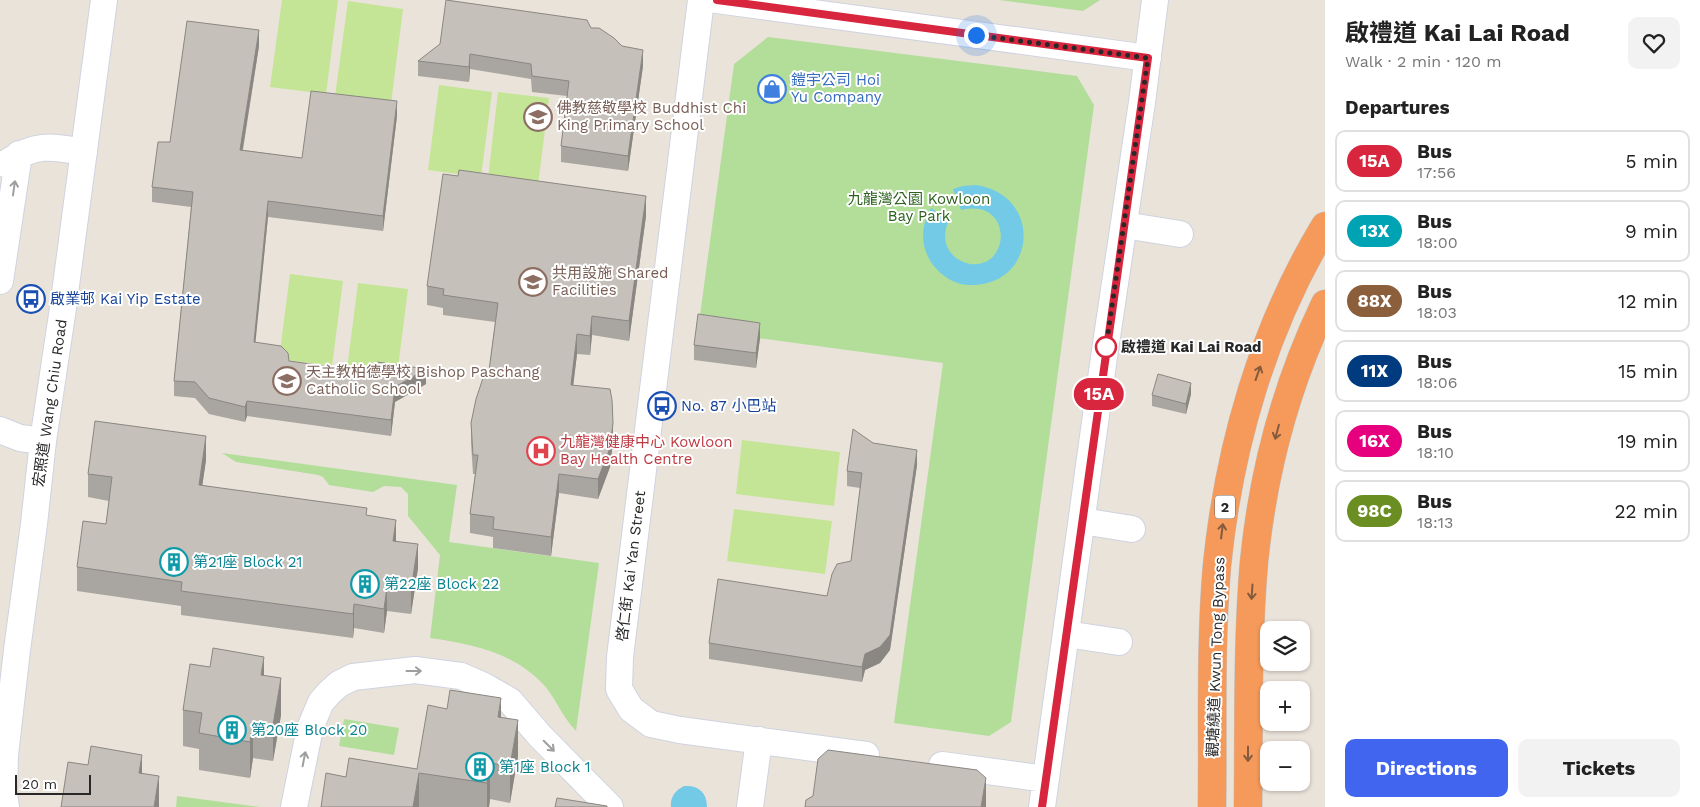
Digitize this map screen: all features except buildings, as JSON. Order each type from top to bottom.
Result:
[{"type":"highway","name":"觀塘繞道 Kwun Tong Bypass","points":[[1212,807],[1214,610],[1217,565],[1226,496],[1238,441],[1266,350],[1295,282],[1325,226]]},
{"type":"highway","points":[[1248,807],[1251,610],[1254,560],[1262,507],[1285,402],[1309,338],[1325,304]]},
{"type":"street","name":"宏照道 Wang Chiu Road","points":[[6,807],[4,794],[9,649],[34,524],[43,441],[104,0]]},
{"type":"street","name":"啓仁街 Kai Yan Street","points":[[701,0],[620,657],[619,688],[631,709],[651,724],[680,730],[886,758]]},
{"type":"street","points":[[717,0],[1148,58]]},
{"type":"street","points":[[1042,807],[1155,0]]},
{"type":"street","points":[[0,281],[9,161],[30,149],[44,147],[84,152]]},
{"type":"street","points":[[1124,225],[1180,234]]},
{"type":"street","points":[[0,430],[20,438],[43,441]]},
{"type":"street","points":[[1082,521],[1132,529]]},
{"type":"street","points":[[1066,634],[1119,642]]},
{"type":"street","points":[[294,807],[310,728],[321,702],[339,684],[353,677],[415,670],[461,676],[484,686],[510,701],[540,736],[610,807]]},
{"type":"street","points":[[755,799],[759,740]]},
{"type":"street","points":[[914,762],[1046,779]]},
{"type":"green space","points":[[282,0],[338,0],[326,94],[270,87]]},
{"type":"green space","points":[[999,0],[1100,0],[1083,11]]},
{"type":"green space","points":[[348,1],[403,9],[391,104],[335,96]]},
{"type":"green space","name":"九龍灣公園 Kowloon Bay Park","points":[[768,37],[1077,76],[1094,105],[1011,722],[989,736],[894,723],[943,363],[698,330],[734,64]]},
{"type":"green space","points":[[439,85],[492,92],[481,177],[428,170]]},
{"type":"green space","points":[[498,92],[549,98],[538,185],[488,178]]},
{"type":"green space","points":[[290,274],[343,281],[332,366],[279,359]]},
{"type":"green space","points":[[358,283],[408,289],[397,376],[347,369]]},
{"type":"green space","points":[[742,440],[840,452],[834,506],[736,494]]},
{"type":"green space","points":[[222,453],[457,485],[449,542],[599,563],[576,731],[540,681],[516,662],[474,646],[430,638],[440,555],[408,516],[408,494],[401,487],[384,486],[373,492],[329,485],[323,477],[318,475],[236,462]]},
{"type":"green space","points":[[734,509],[832,521],[825,574],[727,561]]},
{"type":"green space","points":[[344,719],[399,728],[394,755],[339,746]]},
{"type":"green space","points":[[177,796],[260,807],[176,807]]},
{"type":"water","points":[[976,185],[998,192],[1013,205],[1022,222],[1024,240],[1019,257],[1008,272],[992,282],[963,285],[947,278],[938,271],[927,255],[923,235],[925,221],[931,208],[949,220],[945,233],[946,241],[948,249],[955,257],[970,264],[984,263],[994,256],[999,246],[1001,234],[998,223],[990,214],[978,209],[961,210],[953,189]]},
{"type":"water","points":[[684,786],[694,787],[701,791],[707,802],[707,807],[671,807],[671,800],[674,795]]},
{"type":"bus line","name":"15A","points":[[717,0],[1148,58],[1042,807]]},
{"type":"place","name":"鎧宇公司 Hoi Yu Company","points":[[772,89]]},
{"type":"place","name":"佛教慈敬學校 Buddhist Chi King Primary School","points":[[538,117]]},
{"type":"place","name":"共用設施 Shared Facilities","points":[[533,282]]},
{"type":"place","name":"啟業邨 Kai Yip Estate","points":[[31,299]]},
{"type":"place","name":"啟禮道 Kai Lai Road","points":[[1106,347]]},
{"type":"place","name":"天主教柏德學校 Bishop Paschang Catholic School","points":[[287,381]]},
{"type":"place","name":"No. 87 小巴站","points":[[662,406]]},
{"type":"place","name":"九龍灣健康中心 Kowloon Bay Health Centre","points":[[541,451]]},
{"type":"place","name":"第21座 Block 21","points":[[174,562]]},
{"type":"place","name":"第22座 Block 22","points":[[365,584]]},
{"type":"place","name":"第20座 Block 20","points":[[232,730]]},
{"type":"place","name":"第1座 Block 1","points":[[480,767]]},
{"type":"route","points":[[976,35],[1148,58],[1106,347]]}]
